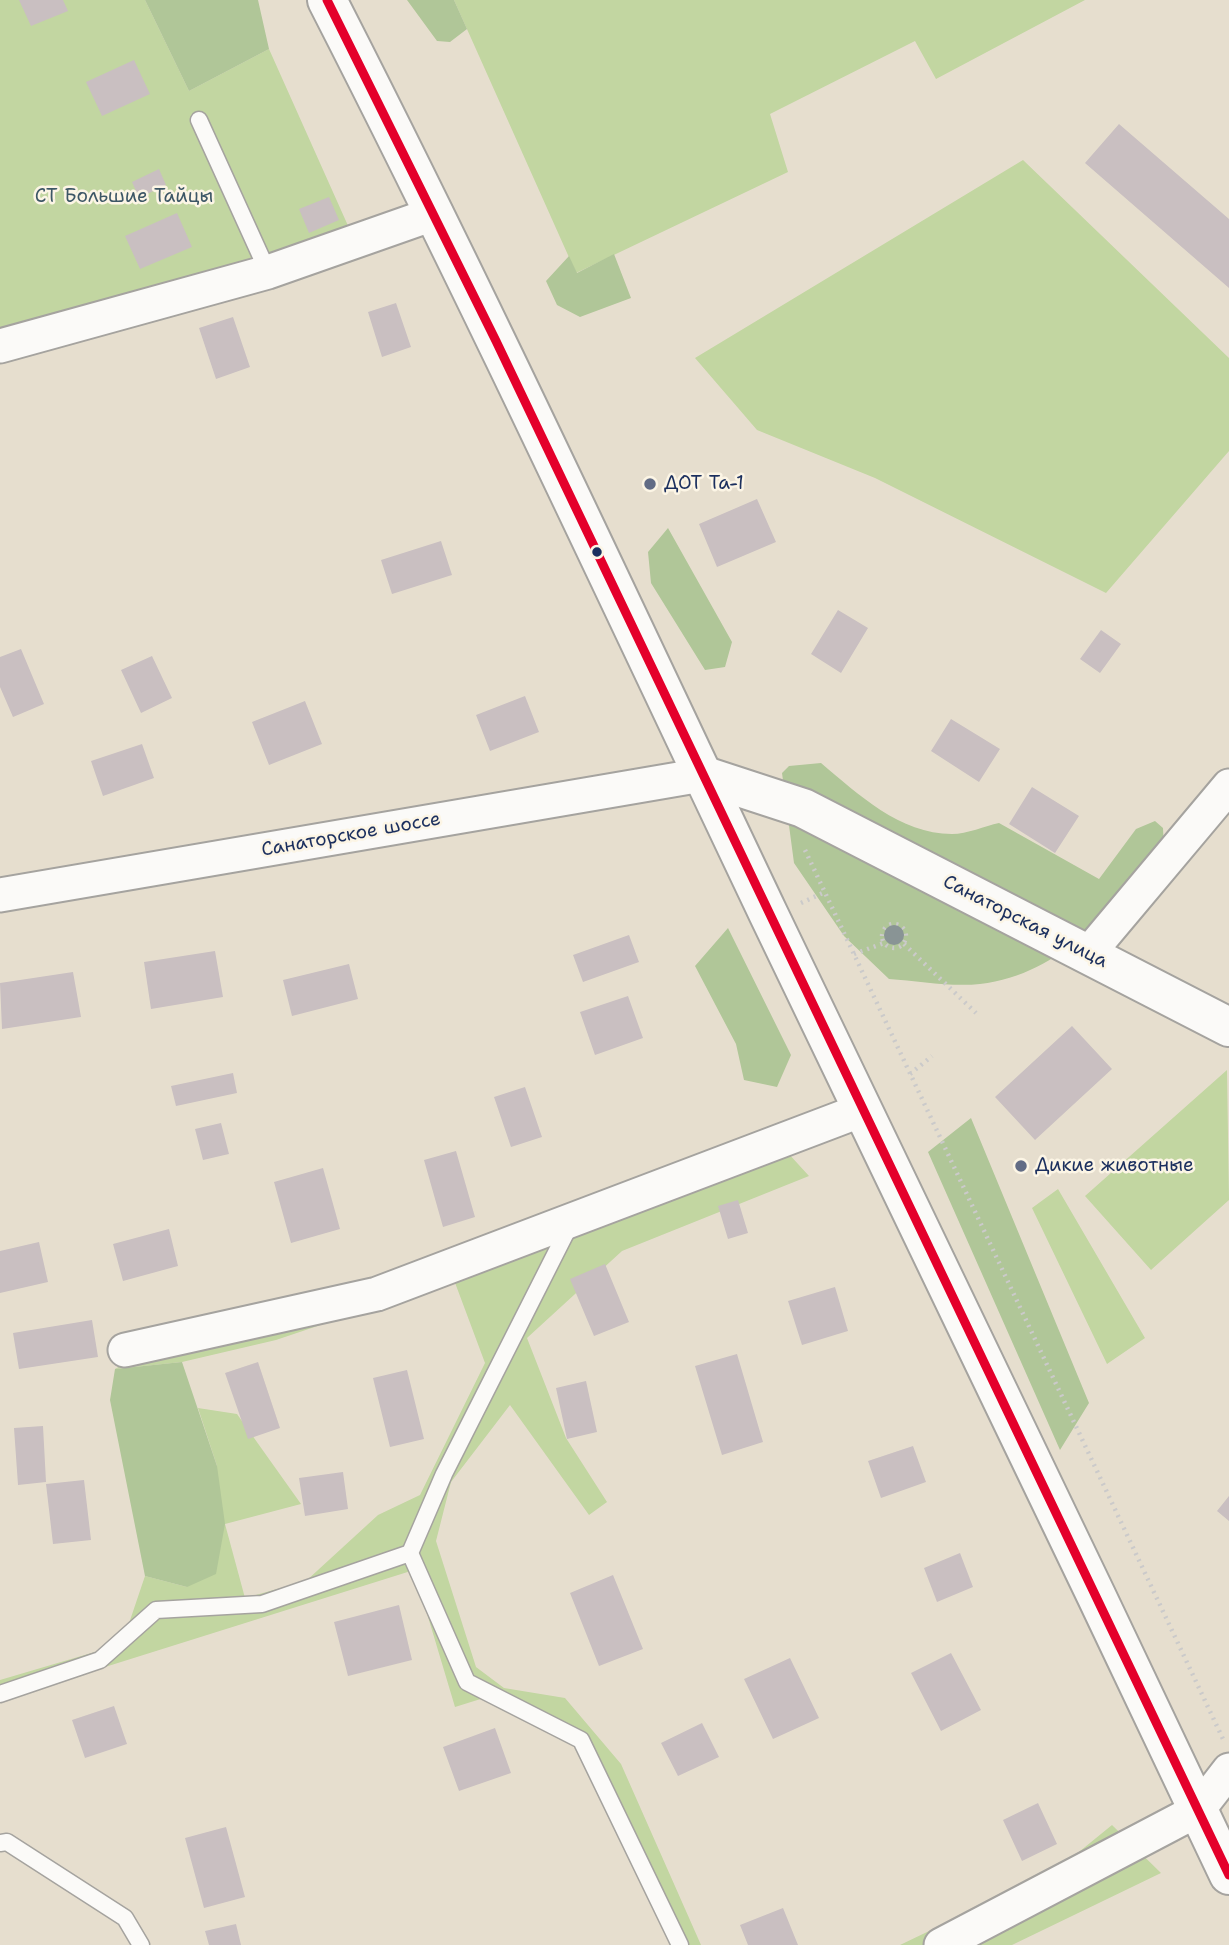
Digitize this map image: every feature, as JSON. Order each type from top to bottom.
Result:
[{"type":"main road","points":[[327,0],[436,213],[1229,1875]]},
{"type":"main road","name":"Санаторская улица","points":[[702,775],[803,808],[1229,1027]]},
{"type":"street","points":[[0,346],[268,272],[436,213]]},
{"type":"street","name":"Санаторское шоссе","points":[[0,895],[702,775]]},
{"type":"street","points":[[1088,954],[1229,786]]},
{"type":"street","points":[[125,1350],[377,1294],[862,1110]]},
{"type":"street","points":[[941,1945],[1198,1810],[1226,1755]]},
{"type":"lane","points":[[199,120],[268,272]]},
{"type":"lane","points":[[572,1221],[444,1474],[410,1553],[467,1682],[581,1740],[680,1945]]},
{"type":"lane","points":[[0,1694],[100,1660],[156,1610],[262,1604],[410,1553]]},
{"type":"lane","points":[[0,1843],[7,1842],[125,1918],[141,1945]]},
{"type":"path","points":[[803,844],[1226,1755]]},
{"type":"path","points":[[790,908],[825,892]]},
{"type":"path","points":[[884,943],[883,932],[888,925],[896,924],[905,930],[904,944]]},
{"type":"path","points":[[854,954],[884,943],[895,948],[904,944]]},
{"type":"path","points":[[904,944],[976,1013]]},
{"type":"path","points":[[911,1074],[932,1056]]},
{"type":"green space","name":"СТ Большие Тайцы","points":[[0,0],[145,0],[189,91],[269,49],[362,257],[0,362]]},
{"type":"green space","points":[[145,0],[258,0],[269,49],[189,91]]},
{"type":"green space","points":[[407,0],[454,0],[467,29],[450,42],[437,41]]},
{"type":"green space","points":[[454,0],[1085,0],[936,79],[915,41],[770,114],[788,172],[576,273]]},
{"type":"green space","points":[[1023,160],[1229,358],[1229,451],[1106,593],[875,478],[757,430],[695,358]]},
{"type":"green space","points":[[614,254],[631,298],[580,317],[557,305],[546,281],[569,256],[577,273]]},
{"type":"green space","points":[[668,528],[732,642],[725,667],[705,670],[651,583],[648,552]]},
{"type":"green space","points":[[821,763],[865,799],[897,820],[933,832],[952,834],[999,823],[1099,879],[1136,829],[1155,821],[1163,828],[1164,849],[1084,935],[1037,967],[1010,978],[969,985],[889,979],[844,936],[794,863],[782,773],[789,766]]},
{"type":"green space","points":[[728,928],[791,1055],[777,1087],[744,1080],[736,1044],[695,966]]},
{"type":"green space","points":[[1227,1070],[1229,1200],[1151,1270],[1085,1196]]},
{"type":"green space","points":[[971,1118],[1089,1403],[1060,1450],[928,1152]]},
{"type":"green space","points":[[766,1129],[809,1176],[622,1251],[527,1338],[566,1438],[607,1502],[589,1515],[510,1405],[451,1482],[436,1541],[476,1667],[504,1688],[565,1698],[621,1764],[701,1945],[670,1945],[585,1743],[487,1697],[455,1707],[414,1570],[0,1700],[0,1680],[122,1644],[145,1576],[187,1587],[217,1466],[198,1408],[237,1414],[301,1504],[225,1524],[245,1598],[306,1581],[378,1515],[420,1495],[485,1363],[454,1280],[276,1340],[182,1362],[115,1369],[193,1322],[324,1299]]},
{"type":"green space","points":[[1058,1189],[1145,1338],[1107,1364],[1032,1208]]},
{"type":"green space","points":[[182,1362],[217,1466],[225,1524],[216,1574],[187,1587],[145,1576],[110,1400],[115,1369]]},
{"type":"green space","points":[[1112,1825],[1161,1873],[1012,1945],[900,1945],[1058,1869]]},
{"type":"building","points":[[19,0],[63,0],[68,11],[31,26]]},
{"type":"building","points":[[134,60],[150,94],[102,116],[86,82]]},
{"type":"building","points":[[1119,124],[1229,219],[1229,288],[1085,163]]},
{"type":"building","points":[[159,169],[166,185],[139,198],[132,182]]},
{"type":"building","points":[[329,197],[339,220],[309,233],[299,209]]},
{"type":"building","points":[[177,213],[192,247],[140,269],[125,236]]},
{"type":"building","points":[[396,303],[411,347],[382,357],[368,312]]},
{"type":"building","points":[[233,317],[250,367],[216,379],[199,328]]},
{"type":"building","points":[[757,499],[776,542],[717,567],[699,524]]},
{"type":"building","points":[[441,541],[452,575],[392,594],[381,560]]},
{"type":"building","points":[[838,610],[868,628],[841,673],[811,654]]},
{"type":"building","points":[[1101,630],[1121,644],[1100,673],[1080,659]]},
{"type":"building","points":[[21,649],[44,704],[13,717],[0,687],[0,657]]},
{"type":"building","points":[[152,656],[172,698],[141,713],[121,670]]},
{"type":"building","points":[[525,696],[539,732],[490,751],[476,715]]},
{"type":"building","points":[[305,701],[322,744],[269,765],[252,722]]},
{"type":"building","points":[[951,719],[1000,749],[979,782],[931,751]]},
{"type":"building","points":[[142,744],[154,778],[103,796],[91,761]]},
{"type":"building","points":[[1032,787],[1079,816],[1055,853],[1009,824]]},
{"type":"building","points":[[629,935],[639,962],[583,982],[573,955]]},
{"type":"building","points":[[215,951],[223,997],[151,1009],[144,962]]},
{"type":"building","points":[[349,964],[358,999],[292,1016],[283,980]]},
{"type":"building","points":[[73,972],[81,1017],[2,1029],[0,983]]},
{"type":"building","points":[[628,996],[643,1038],[595,1055],[580,1012]]},
{"type":"building","points":[[1072,1026],[1112,1069],[1035,1140],[995,1097]]},
{"type":"building","points":[[233,1073],[237,1093],[176,1106],[171,1086]]},
{"type":"building","points":[[525,1087],[542,1137],[511,1147],[494,1097]]},
{"type":"building","points":[[221,1123],[229,1154],[203,1160],[195,1129]]},
{"type":"building","points":[[456,1151],[475,1217],[443,1227],[424,1160]]},
{"type":"building","points":[[323,1168],[340,1229],[291,1243],[274,1182]]},
{"type":"building","points":[[738,1200],[748,1233],[728,1239],[718,1206]]},
{"type":"building","points":[[169,1229],[178,1266],[123,1281],[113,1244]]},
{"type":"building","points":[[39,1242],[48,1282],[0,1293],[0,1251]]},
{"type":"building","points":[[605,1264],[629,1322],[594,1336],[570,1279]]},
{"type":"building","points":[[835,1287],[848,1331],[802,1345],[788,1301]]},
{"type":"building","points":[[92,1320],[98,1357],[19,1369],[13,1333]]},
{"type":"building","points":[[737,1354],[763,1442],[722,1455],[695,1366]]},
{"type":"building","points":[[258,1362],[280,1428],[248,1439],[225,1373]]},
{"type":"building","points":[[407,1370],[424,1439],[390,1447],[373,1378]]},
{"type":"building","points":[[586,1381],[597,1432],[567,1439],[556,1388]]},
{"type":"building","points":[[43,1426],[46,1482],[18,1485],[14,1428]]},
{"type":"building","points":[[913,1446],[926,1482],[881,1498],[868,1461]]},
{"type":"building","points":[[343,1472],[348,1509],[305,1516],[299,1478]]},
{"type":"building","points":[[84,1480],[91,1540],[53,1544],[46,1484]]},
{"type":"building","points":[[1229,1496],[1229,1521],[1217,1511]]},
{"type":"building","points":[[960,1553],[973,1587],[937,1602],[924,1568]]},
{"type":"building","points":[[613,1575],[643,1649],[599,1666],[570,1593]]},
{"type":"building","points":[[399,1605],[412,1660],[348,1676],[334,1622]]},
{"type":"building","points":[[951,1653],[981,1710],[941,1731],[911,1673]]},
{"type":"building","points":[[790,1658],[819,1718],[773,1739],[744,1679]]},
{"type":"building","points":[[114,1706],[127,1744],[85,1758],[72,1720]]},
{"type":"building","points":[[702,1723],[719,1757],[678,1776],[661,1743]]},
{"type":"building","points":[[495,1728],[511,1773],[459,1791],[443,1747]]},
{"type":"building","points":[[1038,1803],[1057,1844],[1022,1861],[1003,1820]]},
{"type":"building","points":[[226,1827],[245,1897],[204,1908],[185,1838]]},
{"type":"building","points":[[783,1908],[798,1945],[748,1945],[740,1925]]},
{"type":"building","points":[[236,1924],[241,1945],[209,1945],[205,1931]]},
{"type":"transit line","points":[[327,0],[496,341],[1229,1875]]},
{"type":"place","name":"ДОТ Та-1","points":[[650,484]]},
{"type":"place","name":"Дикие животные","points":[[1021,1166]]}]
